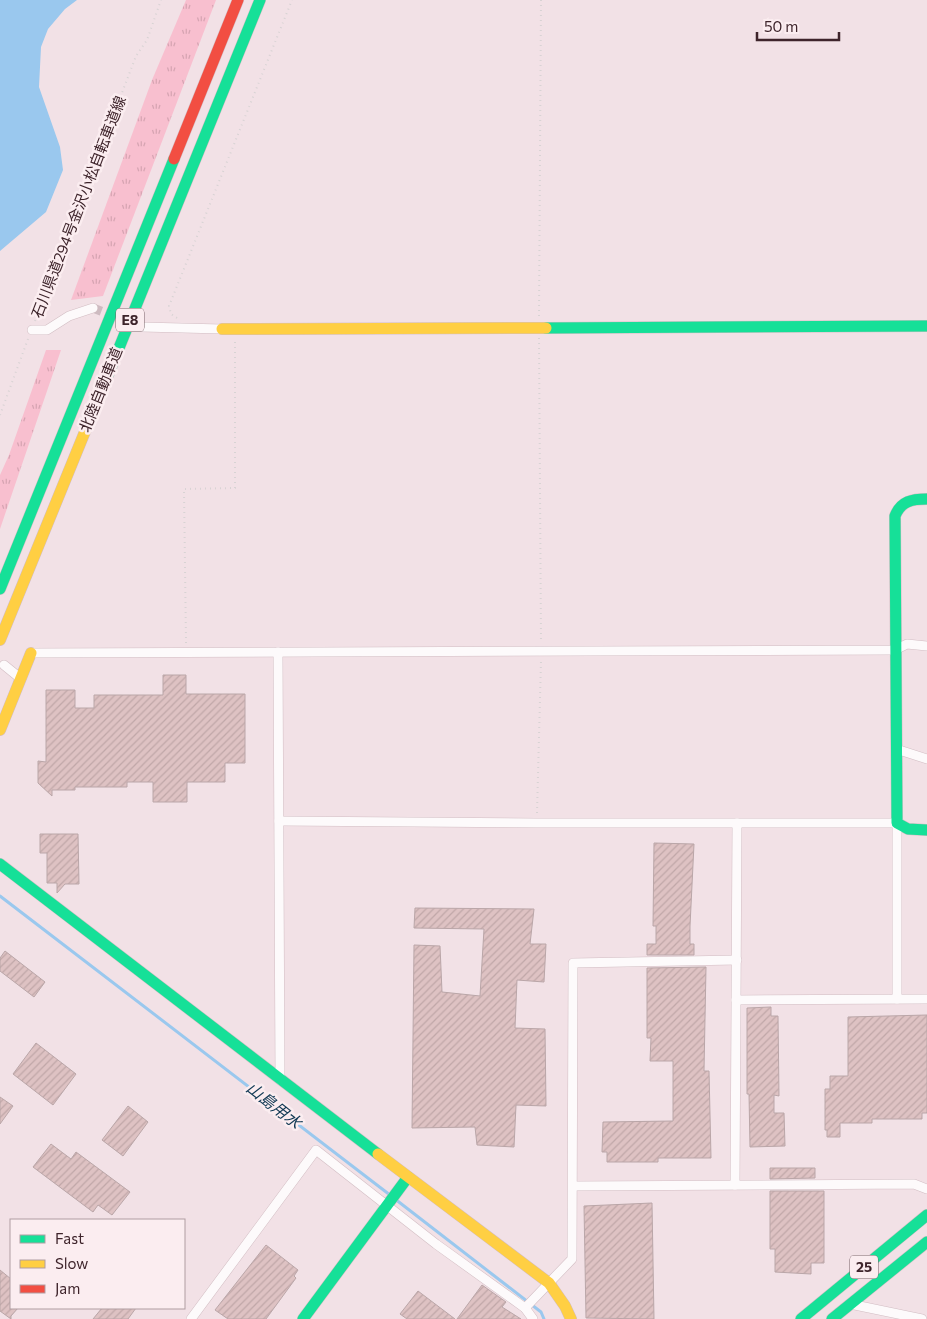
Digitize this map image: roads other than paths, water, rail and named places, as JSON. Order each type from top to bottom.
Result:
[{"type":"main road","name":"北陸自動車道","points":[[0,589],[238,0]]},
{"type":"main road","name":"北陸自動車道","points":[[0,640],[260,0]]},
{"type":"main road","points":[[222,329],[927,326]]},
{"type":"main road","points":[[927,498],[912,498],[904,501],[897,509],[895,516],[897,823],[908,829],[927,830]]},
{"type":"main road","points":[[0,730],[31,653]]},
{"type":"main road","points":[[0,864],[280,1080],[549,1283],[565,1306],[571,1319]]},
{"type":"main road","points":[[303,1319],[408,1177]]},
{"type":"main road","name":"25","points":[[802,1319],[927,1215]]},
{"type":"main road","name":"25","points":[[832,1319],[927,1242]]},
{"type":"street","points":[[32,330],[47,330],[68,316],[93,308]]},
{"type":"street","points":[[142,326],[222,329]]},
{"type":"street","points":[[31,653],[895,650],[907,644],[926,645]]},
{"type":"street","points":[[278,652],[280,1080]]},
{"type":"street","points":[[4,665],[20,678]]},
{"type":"street","points":[[896,749],[926,756]]},
{"type":"street","points":[[279,821],[897,823],[897,999]]},
{"type":"street","points":[[735,1185],[737,823]]},
{"type":"street","points":[[526,1306],[572,1259],[573,963],[736,960]]},
{"type":"street","points":[[736,1000],[927,999]]},
{"type":"street","points":[[191,1319],[316,1150],[436,1244],[526,1306],[533,1319]]},
{"type":"street","points":[[573,1186],[914,1184],[927,1188]]},
{"type":"street","points":[[850,1304],[922,1319]]},
{"type":"water","points":[[0,0],[77,0],[65,9],[48,29],[41,47],[39,87],[60,147],[63,170],[46,212],[0,251]]},
{"type":"waterway","name":"山島用水","points":[[0,896],[390,1195]]},
{"type":"waterway","name":"山島用水","points":[[395,1199],[541,1312],[544,1319]]},
{"type":"tunnel","points":[[93,308],[142,327]]}]
